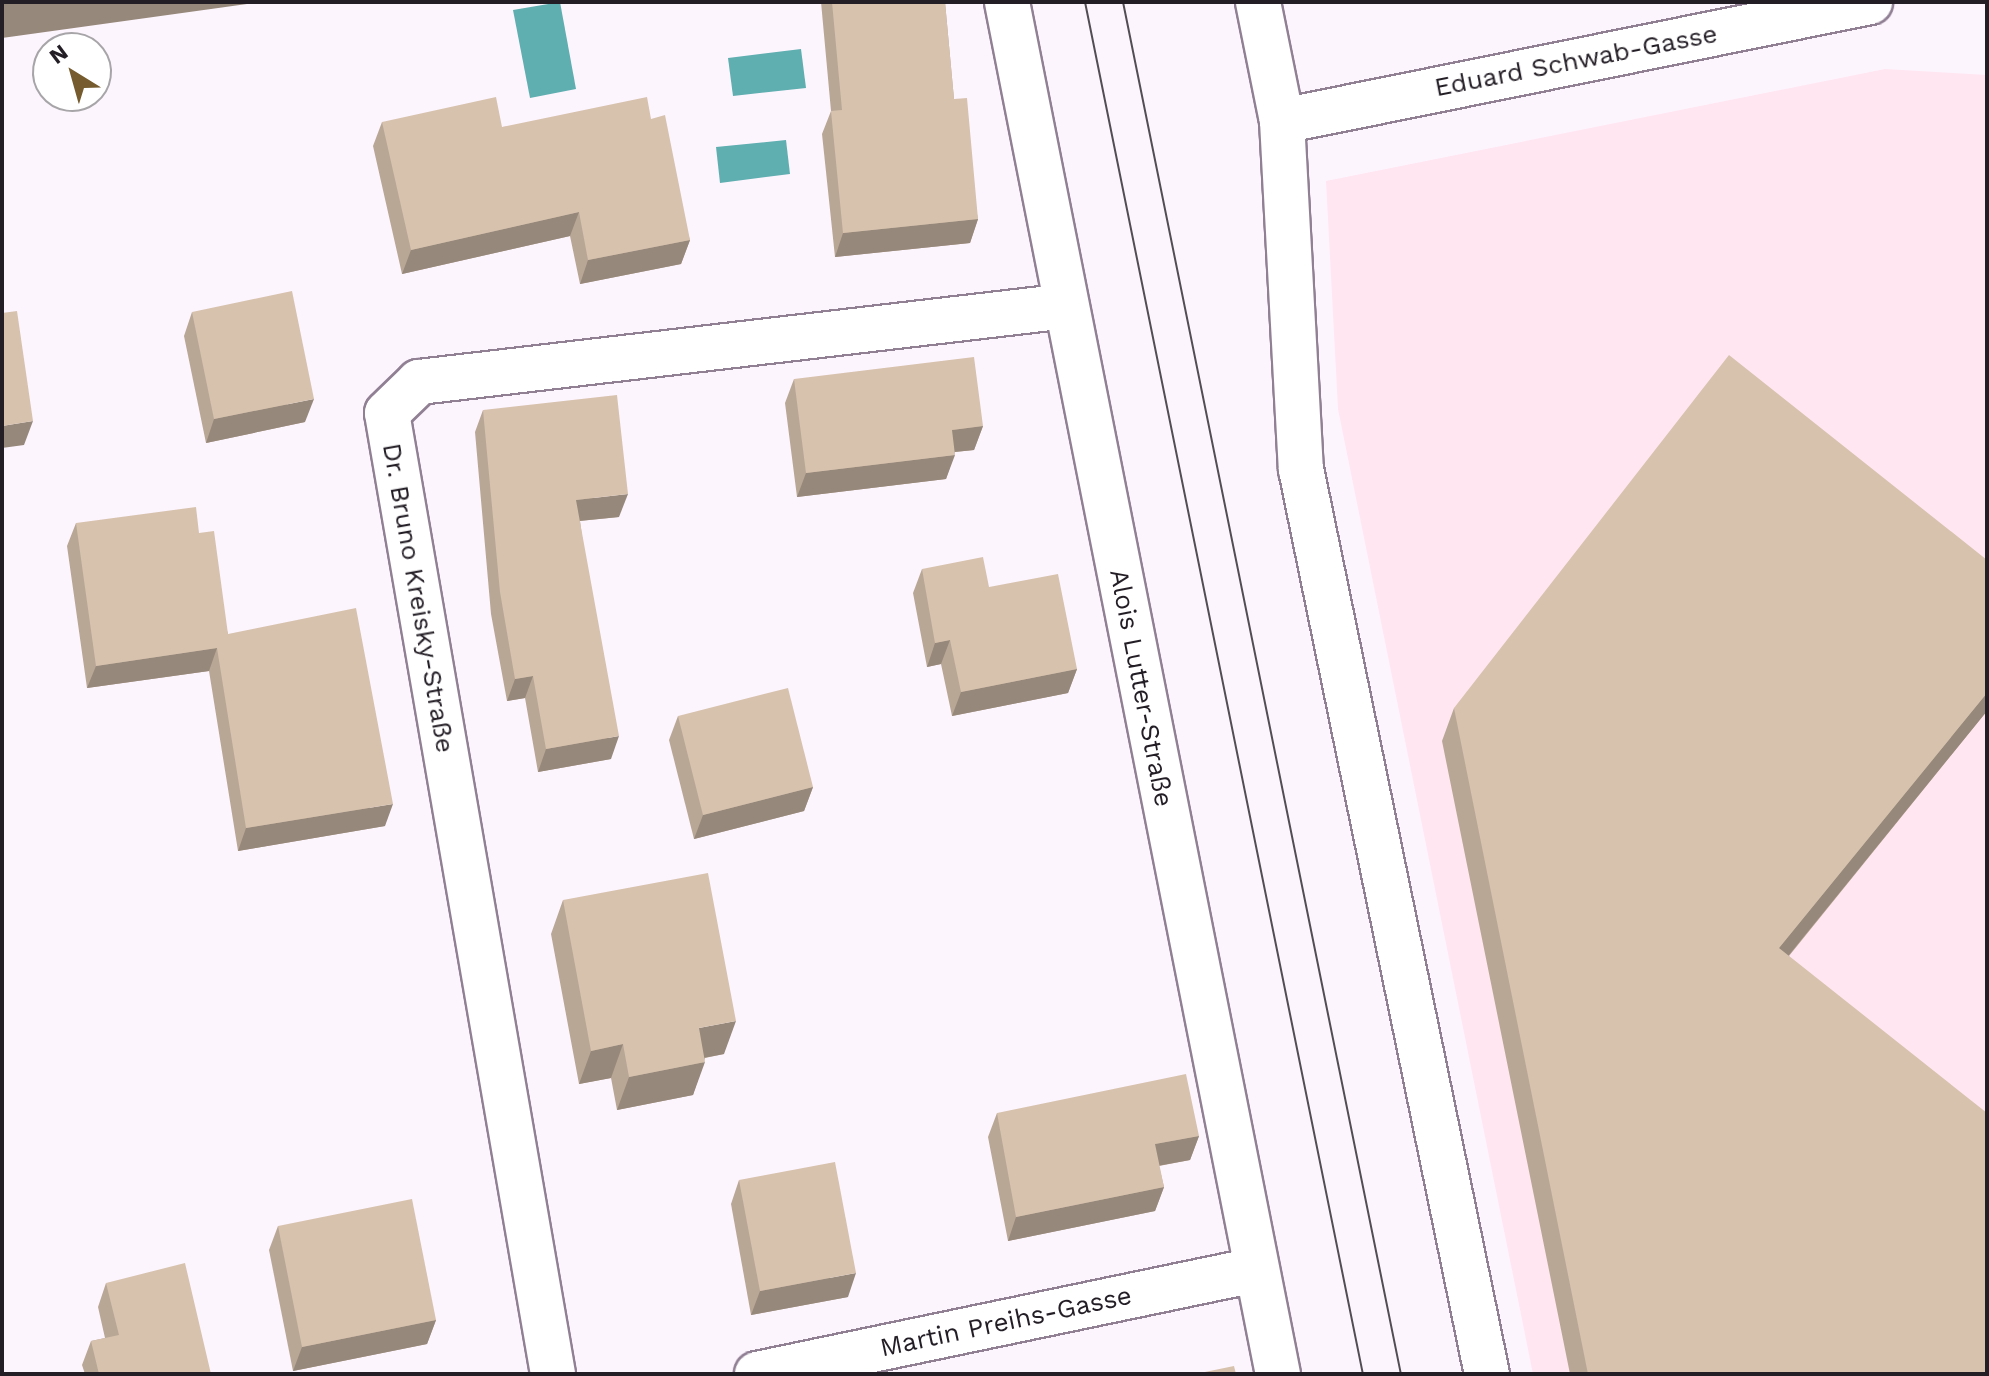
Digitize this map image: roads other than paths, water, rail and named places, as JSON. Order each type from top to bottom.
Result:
[{"type":"street","name":"Alois Lutter-Straße","points":[[1007,2],[1255,1270],[1278,1374]]},
{"type":"street","points":[[1258,2],[1282,121],[1301,469],[1487,1374]]},
{"type":"street","name":"Eduard Schwab-Gasse","points":[[1282,121],[1870,2]]},
{"type":"street","name":"Dr. Bruno Kreisky-Straße","points":[[553,1374],[387,413],[419,382],[1067,306]]},
{"type":"street","name":"Martin Preihs-Gasse","points":[[757,1374],[1255,1270]]},
{"type":"water","points":[[560,2],[576,89],[530,98],[513,10]]},
{"type":"water","points":[[801,49],[806,88],[733,96],[728,58]]},
{"type":"water","points":[[786,140],[790,174],[720,183],[716,147]]},
{"type":"tram line","points":[[1085,2],[1363,1374]]},
{"type":"tram line","points":[[1123,2],[1401,1374]]}]
